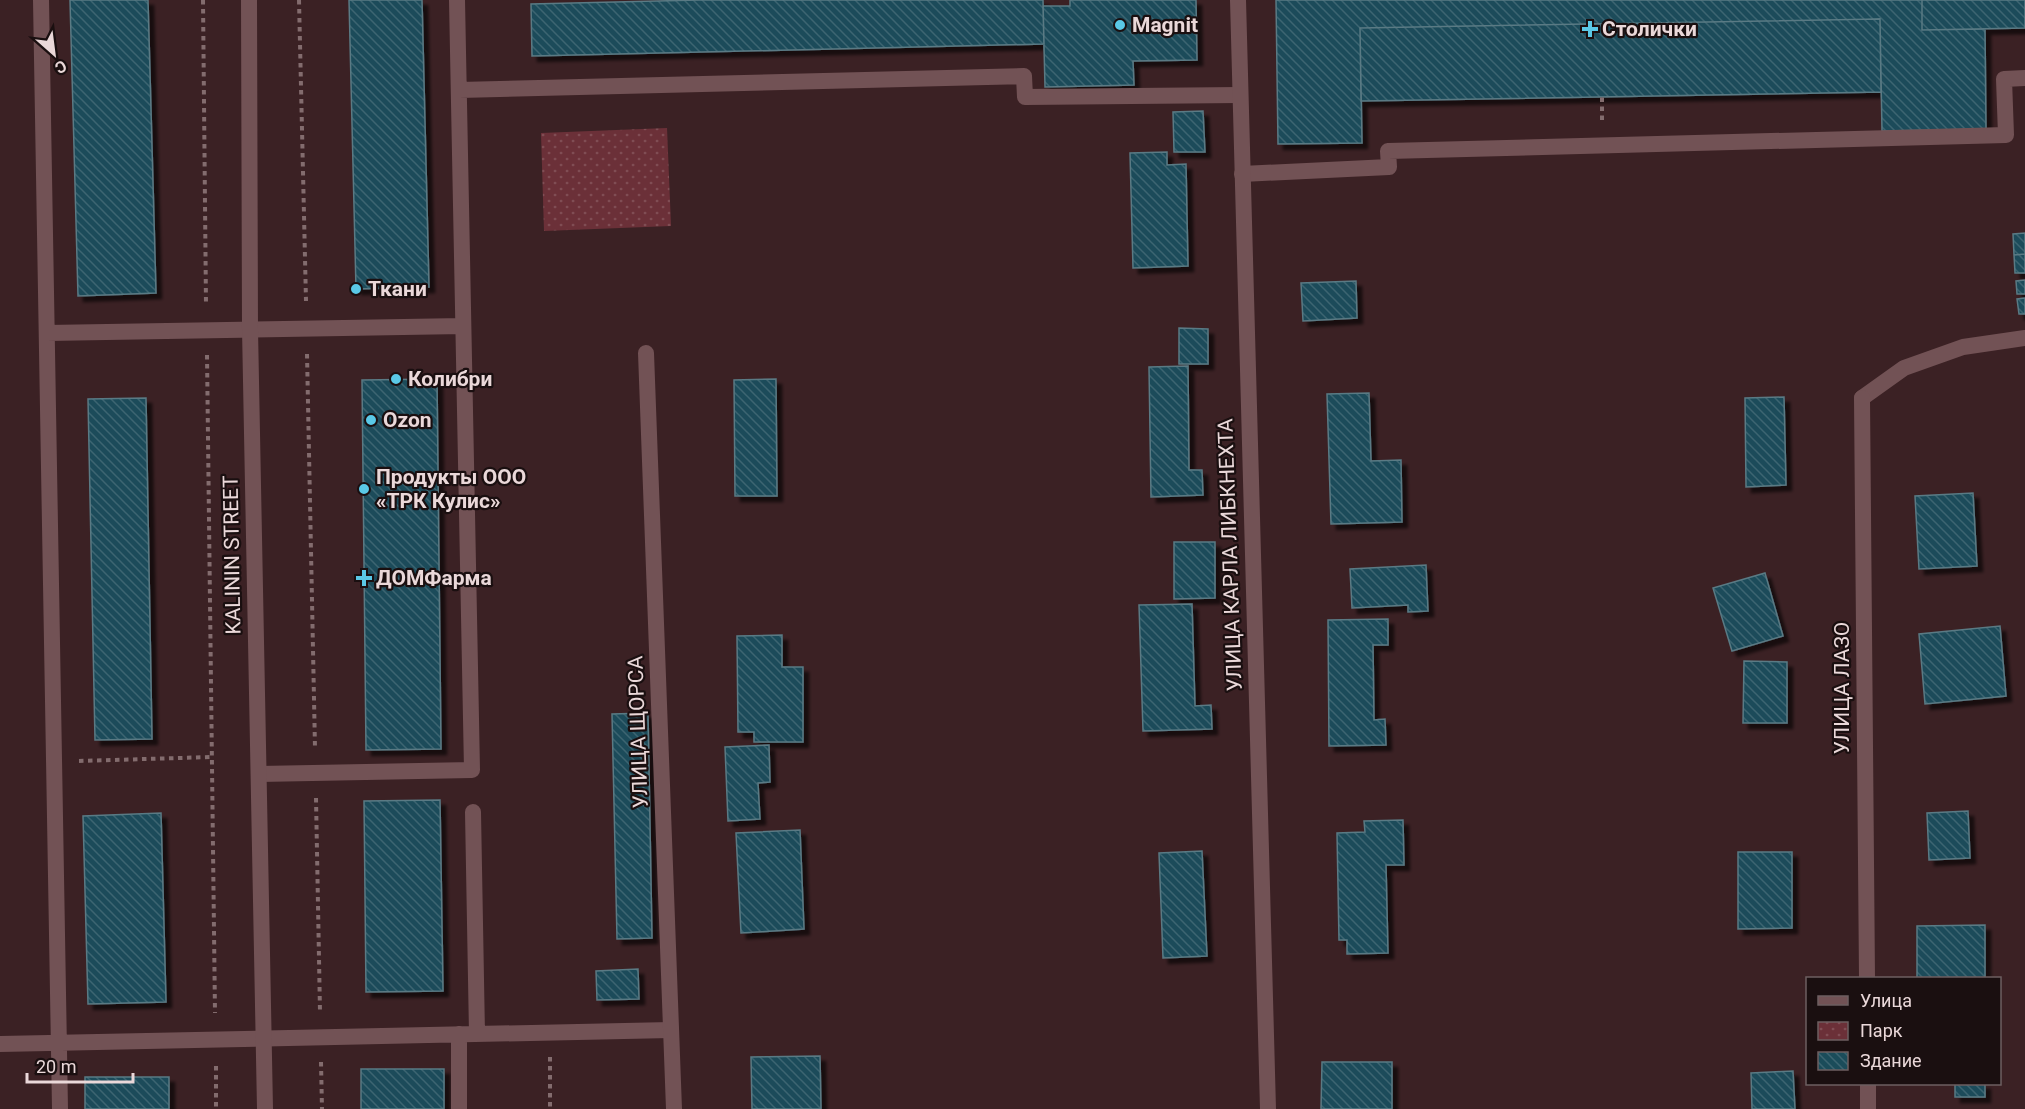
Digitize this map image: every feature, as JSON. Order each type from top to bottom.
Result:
[{"type":"street","points":[[41,0],[60,1109]]},
{"type":"street","name":"KALININ STREET","points":[[249,0],[250,329],[265,1109]]},
{"type":"street","points":[[259,774],[472,770],[457,0]]},
{"type":"street","name":"УЛИЦА КАРЛА ЛИБКНЕХТА","points":[[1238,0],[1268,1109]]},
{"type":"street","points":[[459,90],[1024,76],[1025,97],[1240,94]]},
{"type":"street","points":[[1242,174],[1389,166],[1388,151],[2006,135],[2004,79],[2025,78]]},
{"type":"street","points":[[47,333],[463,326]]},
{"type":"street","name":"УЛИЦА ЛАЗО","points":[[1867,977],[1862,398],[1904,368],[1963,347],[2025,338]]},
{"type":"street","name":"УЛИЦА ЩОРСА","points":[[646,353],[674,1109]]},
{"type":"street","points":[[473,812],[477,1034]]},
{"type":"street","points":[[0,1044],[671,1030]]},
{"type":"street","points":[[459,1034],[459,1109]]},
{"type":"street","points":[[1868,1085],[1868,1109]]},
{"type":"path","points":[[203,0],[216,1109]]},
{"type":"path","points":[[300,0],[322,1109]]},
{"type":"path","points":[[54,762],[212,757]]},
{"type":"path","points":[[549,1032],[550,1109]]},
{"type":"green space","points":[[667,128],[671,226],[544,231],[541,133]]},
{"type":"building","points":[[70,0],[148,0],[156,293],[78,296]]},
{"type":"building","points":[[349,0],[422,0],[429,287],[356,289]]},
{"type":"building","points":[[699,0],[1043,0],[1044,44],[532,56],[531,4]]},
{"type":"building","name":"Magnit","points":[[1070,0],[1196,0],[1197,60],[1133,61],[1134,85],[1045,87],[1043,6],[1070,6]]},
{"type":"building","points":[[1276,0],[1922,0],[1922,30],[1985,29],[1986,129],[1882,131],[1880,19],[1360,28],[1362,143],[1278,144]]},
{"type":"building","points":[[1922,0],[2025,0],[2025,28],[1922,30]]},
{"type":"building","points":[[1880,19],[1881,92],[1361,101],[1360,28]]},
{"type":"building","points":[[1203,111],[1205,152],[1174,152],[1173,112]]},
{"type":"building","points":[[1167,152],[1167,165],[1186,164],[1188,266],[1133,268],[1130,153]]},
{"type":"building","points":[[2025,233],[2025,254],[2014,255],[2013,234]]},
{"type":"building","points":[[2025,254],[2025,273],[2015,273],[2014,255]]},
{"type":"building","points":[[2025,280],[2025,294],[2017,294],[2016,281]]},
{"type":"building","points":[[1356,281],[1357,318],[1303,321],[1301,283]]},
{"type":"building","points":[[2025,298],[2025,314],[2019,314],[2017,299]]},
{"type":"building","points":[[1179,328],[1208,329],[1208,364],[1179,364]]},
{"type":"building","points":[[1188,366],[1189,470],[1202,470],[1203,495],[1151,497],[1149,367]]},
{"type":"building","points":[[437,379],[441,749],[366,750],[362,380]]},
{"type":"building","points":[[776,379],[777,496],[735,496],[734,380]]},
{"type":"building","points":[[1369,393],[1371,461],[1401,460],[1402,522],[1331,524],[1327,394]]},
{"type":"building","points":[[1784,397],[1786,485],[1746,487],[1745,398]]},
{"type":"building","points":[[146,398],[152,739],[95,740],[88,399]]},
{"type":"building","points":[[1973,493],[1977,566],[1919,569],[1915,496]]},
{"type":"building","points":[[1174,542],[1215,542],[1215,598],[1174,599]]},
{"type":"building","points":[[1426,565],[1428,611],[1408,612],[1408,605],[1352,608],[1350,569]]},
{"type":"building","points":[[1765,573],[1783,636],[1732,651],[1713,588]]},
{"type":"building","points":[[1192,604],[1195,706],[1211,705],[1212,729],[1143,731],[1139,605]]},
{"type":"building","points":[[1388,619],[1388,645],[1373,645],[1374,720],[1385,719],[1386,745],[1329,746],[1328,620]]},
{"type":"building","points":[[2000,626],[2006,696],[1925,704],[1919,634]]},
{"type":"building","points":[[782,635],[782,667],[803,667],[803,742],[754,742],[754,732],[738,732],[737,636]]},
{"type":"building","points":[[1744,661],[1787,662],[1787,723],[1743,723]]},
{"type":"building","points":[[648,713],[652,938],[617,939],[612,714]]},
{"type":"building","points":[[769,745],[770,782],[758,783],[760,819],[728,821],[725,747]]},
{"type":"building","points":[[440,800],[443,991],[366,992],[364,801]]},
{"type":"building","points":[[1968,811],[1970,858],[1929,860],[1927,813]]},
{"type":"building","points":[[161,813],[166,1002],[88,1004],[83,816]]},
{"type":"building","points":[[1403,820],[1404,865],[1386,865],[1388,953],[1347,954],[1347,940],[1339,940],[1337,833],[1365,832],[1364,821]]},
{"type":"building","points":[[800,830],[804,929],[741,933],[736,833]]},
{"type":"building","points":[[1202,851],[1207,956],[1163,958],[1159,853]]},
{"type":"building","points":[[1738,852],[1792,852],[1792,928],[1738,929]]},
{"type":"building","points":[[1985,925],[1985,977],[1917,977],[1917,926]]},
{"type":"building","points":[[638,969],[639,999],[597,1000],[596,971]]},
{"type":"building","points":[[820,1056],[821,1109],[752,1109],[751,1057]]},
{"type":"building","points":[[1322,1062],[1392,1062],[1392,1109],[1321,1109]]},
{"type":"building","points":[[361,1069],[444,1069],[444,1109],[361,1109]]},
{"type":"building","points":[[1793,1071],[1795,1109],[1752,1109],[1751,1073]]},
{"type":"building","points":[[85,1077],[169,1077],[169,1109],[85,1109]]},
{"type":"building","points":[[1955,1085],[1985,1085],[1985,1097],[1955,1097]]},
{"type":"place","name":"Magnit","points":[[1120,25]]},
{"type":"place","name":"Столички","points":[[1590,29]]},
{"type":"place","name":"Ткани","points":[[356,289]]},
{"type":"place","name":"Колибри","points":[[396,379]]},
{"type":"place","name":"Ozon","points":[[371,420]]},
{"type":"place","name":"Продукты ООО «ТРК Кулис»","points":[[364,489]]},
{"type":"place","name":"ДОМФарма","points":[[364,578]]}]
